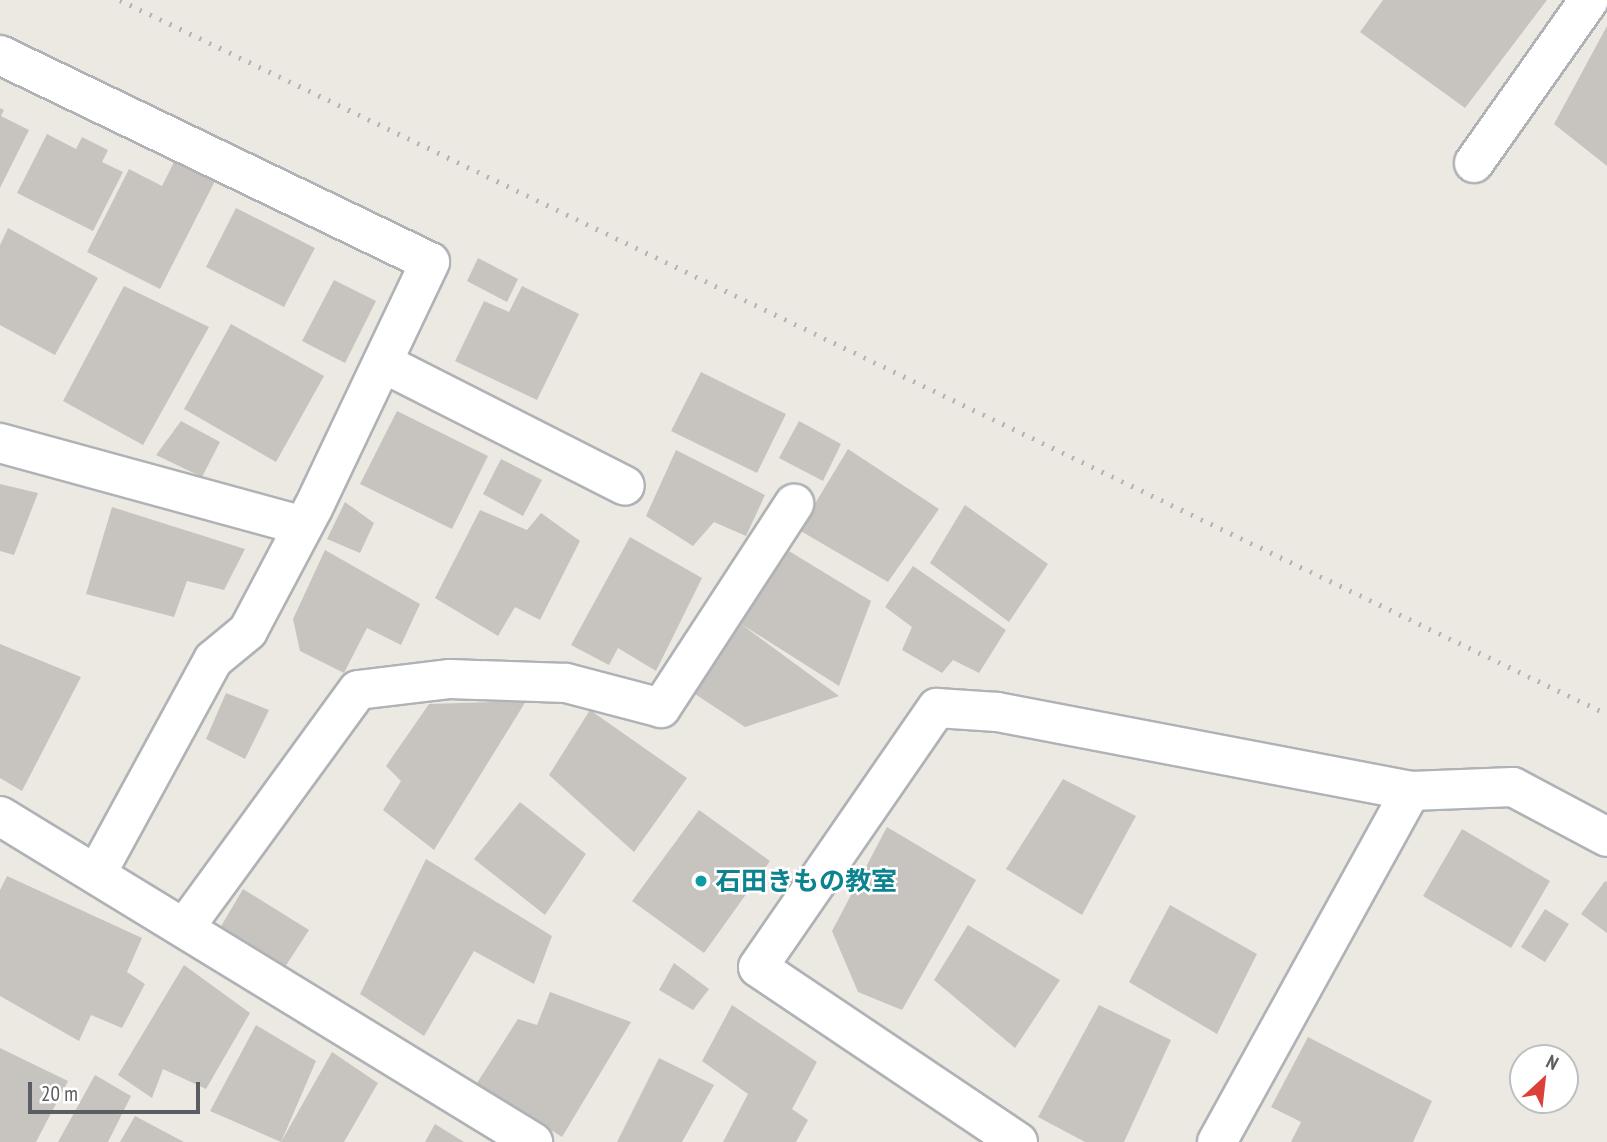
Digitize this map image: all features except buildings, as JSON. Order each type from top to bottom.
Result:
[{"type":"street","points":[[1474,163],[1589,0]]},
{"type":"street","points":[[0,55],[430,262],[303,527],[248,631],[213,660],[97,873]]},
{"type":"street","points":[[383,363],[625,486]]},
{"type":"street","points":[[0,443],[303,527]]},
{"type":"street","points":[[185,927],[358,690],[450,679],[566,683],[661,708],[794,503]]},
{"type":"street","points":[[1018,1142],[758,967],[937,708],[997,712],[1411,791],[1513,787],[1607,837]]},
{"type":"street","points":[[1217,1142],[1411,791]]},
{"type":"street","points":[[0,816],[533,1142]]},
{"type":"railway","points":[[120,0],[1607,714]]},
{"type":"place","name":"石田きもの教室","points":[[701,881]]}]
